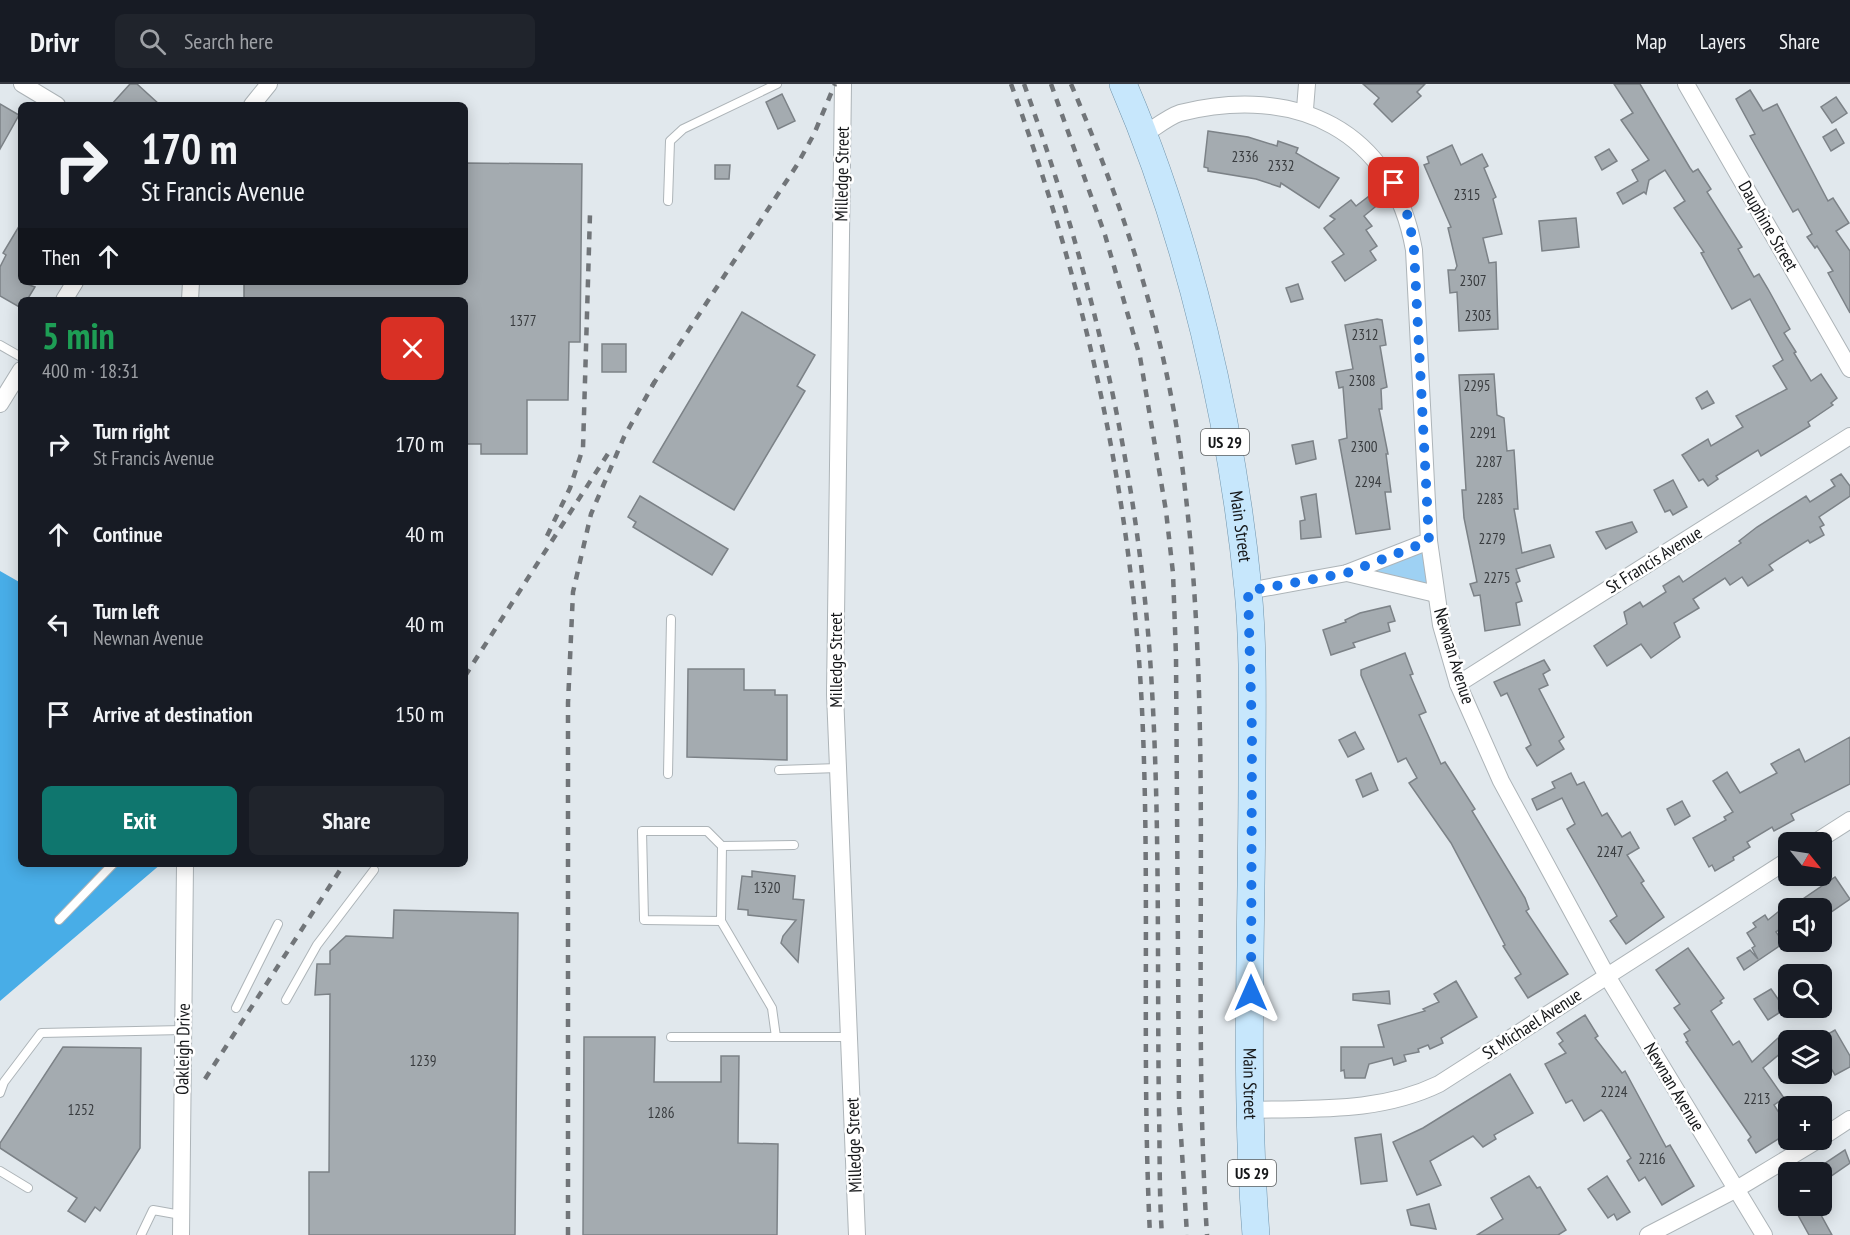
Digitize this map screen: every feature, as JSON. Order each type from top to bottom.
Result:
[{"type":"main road","name":"Main Street","points":[[1124,84],[1145,134],[1210,354],[1248,591],[1252,733],[1250,1110],[1256,1235]]},
{"type":"street","points":[[22,84],[52,102]]},
{"type":"street","points":[[254,102],[269,84]]},
{"type":"street","name":"Milledge Street","points":[[843,84],[835,694],[857,1235]]},
{"type":"street","points":[[1305,108],[1307,84]]},
{"type":"street","name":"Dauphine Street","points":[[1686,84],[1850,369]]},
{"type":"street","name":"Newnan Avenue","points":[[1145,134],[1178,113],[1236,100],[1269,100],[1305,108],[1340,126],[1371,151],[1394,183],[1409,219],[1414,250],[1429,541],[1441,625],[1458,684],[1501,781],[1607,976],[1764,1235]]},
{"type":"street","points":[[0,404],[18,375]]},
{"type":"street","name":"St Francis Avenue","points":[[1458,684],[1850,436]]},
{"type":"street","points":[[1248,591],[1347,573],[1429,541]]},
{"type":"street","points":[[1347,573],[1436,594]]},
{"type":"street","points":[[1831,832],[1850,820]]},
{"type":"street","name":"St Michael Avenue","points":[[1250,1110],[1367,1107],[1412,1097],[1439,1084],[1778,866]]},
{"type":"street","name":"Oakleigh Drive","points":[[181,1235],[185,867]]},
{"type":"street","points":[[1832,1131],[1850,1119]]},
{"type":"street","points":[[1648,1235],[1735,1190],[1801,1150]]},
{"type":"lane","points":[[668,201],[670,141],[682,129],[777,84]]},
{"type":"lane","points":[[0,345],[18,355]]},
{"type":"lane","points":[[668,774],[671,619]]},
{"type":"lane","points":[[778,770],[838,768]]},
{"type":"lane","points":[[721,921],[644,920],[642,831],[707,831],[722,846],[721,921],[772,1008],[776,1037]]},
{"type":"lane","points":[[722,846],[794,845]]},
{"type":"lane","points":[[59,920],[109,867]]},
{"type":"lane","points":[[286,1000],[317,945],[374,870]]},
{"type":"lane","points":[[236,1008],[278,924]]},
{"type":"lane","points":[[0,1093],[4,1082],[40,1033],[183,1030]]},
{"type":"lane","points":[[672,1037],[849,1037]]},
{"type":"lane","points":[[0,1171],[28,1188]]},
{"type":"lane","points":[[141,1235],[153,1210],[181,1215]]},
{"type":"shaded area","points":[[1430,548],[1435,589],[1356,576]]},
{"type":"shaded area","points":[[0,571],[18,581],[18,867],[157,867],[0,1001]]},
{"type":"building","points":[[130,84],[137,84],[157,102],[114,102]]},
{"type":"building","points":[[1363,84],[1425,84],[1417,92],[1421,96],[1392,122],[1374,104],[1379,98]]},
{"type":"building","points":[[1614,84],[1640,84],[1690,168],[1693,172],[1698,169],[1711,189],[1707,192],[1742,247],[1738,249],[1754,277],[1759,274],[1790,329],[1784,333],[1811,381],[1821,374],[1837,398],[1831,403],[1833,405],[1808,422],[1810,426],[1761,456],[1758,450],[1716,476],[1718,479],[1708,486],[1703,479],[1699,481],[1682,455],[1708,439],[1711,446],[1743,427],[1736,416],[1787,389],[1773,366],[1783,360],[1750,299],[1732,309],[1701,253],[1704,252],[1674,208],[1685,201],[1665,170],[1649,180],[1646,194],[1644,192],[1623,204],[1617,193],[1638,181],[1632,170],[1649,160],[1621,120],[1633,113]]},
{"type":"building","points":[[1750,90],[1763,111],[1777,104],[1828,201],[1833,198],[1849,223],[1836,231],[1850,251],[1850,313],[1828,273],[1833,271],[1817,246],[1815,248],[1807,237],[1812,234],[1798,209],[1793,212],[1750,136],[1755,134],[1736,99]]},
{"type":"building","points":[[782,94],[795,121],[778,129],[766,102]]},
{"type":"building","points":[[1836,97],[1847,113],[1832,123],[1821,107]]},
{"type":"building","points":[[0,104],[18,114],[18,117],[0,149]]},
{"type":"building","points":[[1836,129],[1844,143],[1831,151],[1823,137]]},
{"type":"building","points":[[1208,131],[1248,137],[1277,146],[1278,141],[1298,148],[1296,153],[1339,178],[1319,208],[1281,183],[1280,187],[1256,179],[1208,171],[1208,168],[1204,167]]},
{"type":"building","points":[[1452,145],[1461,165],[1482,154],[1488,166],[1484,168],[1496,197],[1493,199],[1502,234],[1483,238],[1489,263],[1496,262],[1498,329],[1459,331],[1457,292],[1450,293],[1448,270],[1455,270],[1457,266],[1448,228],[1451,227],[1424,165],[1429,163],[1427,157]]},
{"type":"building","points":[[1609,149],[1617,161],[1602,170],[1595,157]]},
{"type":"building","points":[[468,163],[582,164],[580,342],[569,342],[568,400],[527,400],[527,454],[481,454],[481,444],[468,444],[468,297],[244,297],[244,285],[468,285]]},
{"type":"building","points":[[715,165],[730,165],[729,179],[715,179]]},
{"type":"building","points":[[1377,190],[1385,199],[1364,216],[1372,226],[1366,230],[1377,246],[1370,251],[1376,260],[1345,281],[1332,262],[1344,254],[1324,228],[1335,219],[1330,216],[1351,200],[1356,206]]},
{"type":"building","points":[[1576,218],[1579,247],[1542,251],[1539,221]]},
{"type":"building","points":[[18,228],[18,285],[35,287],[29,297],[18,297],[18,306],[0,296],[0,267],[6,255],[3,253]]},
{"type":"building","points":[[1298,284],[1303,299],[1291,302],[1286,288]]},
{"type":"building","points":[[742,312],[815,355],[797,386],[805,391],[734,510],[653,462]]},
{"type":"building","points":[[1382,320],[1386,345],[1380,346],[1387,387],[1381,389],[1382,409],[1379,409],[1388,454],[1386,454],[1391,492],[1385,492],[1390,529],[1356,534],[1339,440],[1347,438],[1343,387],[1339,388],[1336,372],[1353,369],[1345,325]]},
{"type":"building","points":[[602,344],[626,344],[626,372],[602,372]]},
{"type":"building","points":[[1494,374],[1497,415],[1504,418],[1507,451],[1514,450],[1518,509],[1514,509],[1522,553],[1550,545],[1554,557],[1516,569],[1520,581],[1516,583],[1522,601],[1516,603],[1520,625],[1485,631],[1480,595],[1474,596],[1470,584],[1477,582],[1464,518],[1462,490],[1466,490],[1459,375]]},
{"type":"building","points":[[1707,391],[1714,403],[1702,409],[1696,398]]},
{"type":"building","points":[[1313,441],[1316,459],[1296,464],[1292,445]]},
{"type":"building","points":[[1841,474],[1850,486],[1850,496],[1819,517],[1824,525],[1820,527],[1824,535],[1810,543],[1808,540],[1769,565],[1773,570],[1748,586],[1742,577],[1730,585],[1725,578],[1693,599],[1699,608],[1674,623],[1680,637],[1651,658],[1641,644],[1607,666],[1594,646],[1627,624],[1624,612],[1640,602],[1643,607],[1666,592],[1663,586],[1679,576],[1683,582],[1741,543],[1739,541],[1757,527],[1806,496],[1810,502],[1835,486],[1831,480]]},
{"type":"building","points":[[1673,480],[1687,507],[1673,515],[1670,510],[1665,512],[1654,490]]},
{"type":"building","points":[[1316,494],[1321,537],[1301,539],[1300,521],[1305,520],[1301,497]]},
{"type":"building","points":[[640,496],[728,549],[712,575],[633,527],[636,522],[628,517]]},
{"type":"building","points":[[1632,522],[1637,532],[1606,549],[1596,532]]},
{"type":"building","points":[[1390,606],[1395,621],[1388,623],[1390,631],[1353,643],[1355,647],[1331,655],[1323,630],[1346,622],[1345,620],[1360,613]]},
{"type":"building","points":[[1405,653],[1413,674],[1410,675],[1426,712],[1419,715],[1441,764],[1445,762],[1475,809],[1472,811],[1525,898],[1529,909],[1526,911],[1568,974],[1528,998],[1515,978],[1521,974],[1503,946],[1505,945],[1451,843],[1409,783],[1417,778],[1406,758],[1398,762],[1361,675],[1361,670]]},
{"type":"building","points":[[1544,660],[1550,670],[1543,674],[1548,685],[1539,689],[1564,737],[1559,741],[1564,749],[1537,766],[1526,748],[1531,745],[1507,693],[1501,696],[1494,682]]},
{"type":"building","points":[[688,669],[744,669],[744,690],[775,690],[775,695],[787,695],[787,760],[687,757]]},
{"type":"building","points":[[1355,732],[1364,749],[1348,757],[1339,740]]},
{"type":"building","points":[[1850,737],[1850,784],[1791,814],[1794,820],[1774,831],[1772,827],[1747,842],[1750,847],[1733,857],[1734,860],[1715,871],[1712,865],[1709,867],[1693,838],[1726,820],[1724,817],[1733,812],[1713,781],[1727,772],[1740,793],[1777,773],[1771,764],[1799,749],[1805,762]]},
{"type":"building","points":[[1371,773],[1378,790],[1363,797],[1356,780]]},
{"type":"building","points":[[1571,773],[1577,785],[1584,782],[1602,816],[1607,813],[1622,837],[1630,832],[1639,848],[1627,855],[1644,881],[1641,883],[1664,917],[1626,944],[1610,921],[1617,916],[1567,829],[1575,824],[1562,798],[1537,810],[1532,799],[1555,788],[1552,782]]},
{"type":"building","points":[[1682,801],[1690,816],[1675,825],[1667,809]]},
{"type":"building","points":[[752,871],[795,876],[793,899],[804,900],[798,962],[781,943],[783,936],[796,920],[748,915],[748,910],[738,909],[742,876],[752,877]]},
{"type":"building","points":[[1835,877],[1850,899],[1832,911],[1832,898],[1804,898],[1822,886],[1832,886],[1832,879]]},
{"type":"building","points":[[394,910],[518,913],[515,1235],[309,1235],[309,1172],[329,1172],[330,994],[315,995],[317,964],[330,964],[330,951],[346,936],[393,938]]},
{"type":"building","points":[[1778,912],[1778,930],[1776,932],[1778,947],[1744,970],[1737,958],[1750,950],[1758,959],[1752,948],[1755,946],[1747,933],[1756,927],[1753,923],[1765,915],[1768,920]]},
{"type":"building","points":[[1688,948],[1724,998],[1720,1001],[1722,1003],[1711,1011],[1733,1045],[1739,1041],[1752,1062],[1778,1038],[1778,1056],[1763,1068],[1783,1096],[1778,1096],[1778,1102],[1774,1105],[1778,1111],[1778,1139],[1756,1153],[1748,1140],[1751,1137],[1686,1042],[1688,1041],[1684,1034],[1690,1030],[1674,1008],[1680,1004],[1656,970]]},
{"type":"building","points":[[1456,981],[1477,1017],[1441,1038],[1443,1043],[1430,1049],[1428,1045],[1418,1049],[1419,1052],[1404,1055],[1406,1061],[1394,1065],[1392,1058],[1369,1064],[1365,1078],[1345,1078],[1344,1070],[1341,1071],[1341,1047],[1384,1047],[1378,1025],[1425,1011],[1423,1009],[1439,1002],[1434,994]]},
{"type":"building","points":[[1771,989],[1778,999],[1778,1014],[1768,1020],[1754,999]]},
{"type":"building","points":[[1389,991],[1390,1004],[1353,1000],[1353,994]]},
{"type":"building","points":[[1585,1015],[1598,1036],[1595,1038],[1622,1073],[1625,1071],[1666,1147],[1670,1145],[1694,1186],[1662,1205],[1645,1177],[1639,1181],[1627,1161],[1631,1158],[1604,1113],[1601,1110],[1584,1121],[1572,1100],[1566,1103],[1545,1064],[1566,1053],[1559,1044],[1563,1041],[1557,1033]]},
{"type":"building","points":[[1835,1030],[1850,1056],[1850,1067],[1835,1075],[1832,1070],[1832,1032]]},
{"type":"building","points":[[584,1037],[655,1037],[654,1082],[721,1082],[721,1056],[739,1056],[738,1143],[778,1144],[777,1235],[583,1235]]},
{"type":"building","points":[[63,1047],[141,1048],[140,1148],[100,1211],[95,1207],[85,1222],[68,1211],[77,1198],[0,1148],[0,1143]]},
{"type":"building","points":[[1510,1074],[1533,1113],[1494,1135],[1496,1139],[1483,1147],[1473,1136],[1430,1161],[1441,1185],[1417,1195],[1393,1142],[1423,1128]]},
{"type":"building","points":[[1381,1134],[1387,1181],[1361,1184],[1355,1138]]},
{"type":"building","points":[[1845,1150],[1850,1163],[1832,1175],[1832,1162],[1827,1162]]},
{"type":"building","points":[[1529,1176],[1537,1188],[1540,1187],[1566,1230],[1558,1235],[1477,1235],[1503,1219],[1491,1198]]},
{"type":"building","points":[[1607,1176],[1630,1212],[1617,1220],[1614,1214],[1608,1218],[1588,1189]]},
{"type":"building","points":[[1429,1204],[1436,1229],[1411,1225],[1407,1210]]},
{"type":"building","points":[[1799,1216],[1822,1216],[1832,1235],[1809,1235]]},
{"type":"railway","points":[[652,386],[797,165],[814,134],[835,84]]},
{"type":"railway","points":[[1011,84],[1060,231],[1080,306],[1098,382],[1126,535],[1135,612],[1144,758],[1146,1099],[1150,1235]]},
{"type":"railway","points":[[1024,84],[1072,231],[1092,306],[1125,458],[1137,535],[1146,612],[1155,743],[1162,1235]]},
{"type":"railway","points":[[1051,84],[1105,235],[1140,357],[1166,511],[1173,573],[1176,656],[1179,1103],[1187,1235]]},
{"type":"railway","points":[[1071,84],[1106,171],[1137,260],[1161,351],[1179,443],[1190,542],[1197,641],[1200,740],[1202,1136],[1207,1235]]},
{"type":"railway","points":[[547,536],[570,488],[583,448],[590,214]]},
{"type":"railway","points":[[568,1235],[568,703],[573,592],[591,514],[624,437],[655,381]]},
{"type":"railway","points":[[468,671],[611,449]]},
{"type":"railway","points":[[205,1079],[342,867]]},
{"type":"route","points":[[1251,993],[1252,733],[1248,591],[1347,573],[1429,541],[1414,250],[1409,219],[1394,183]]}]
